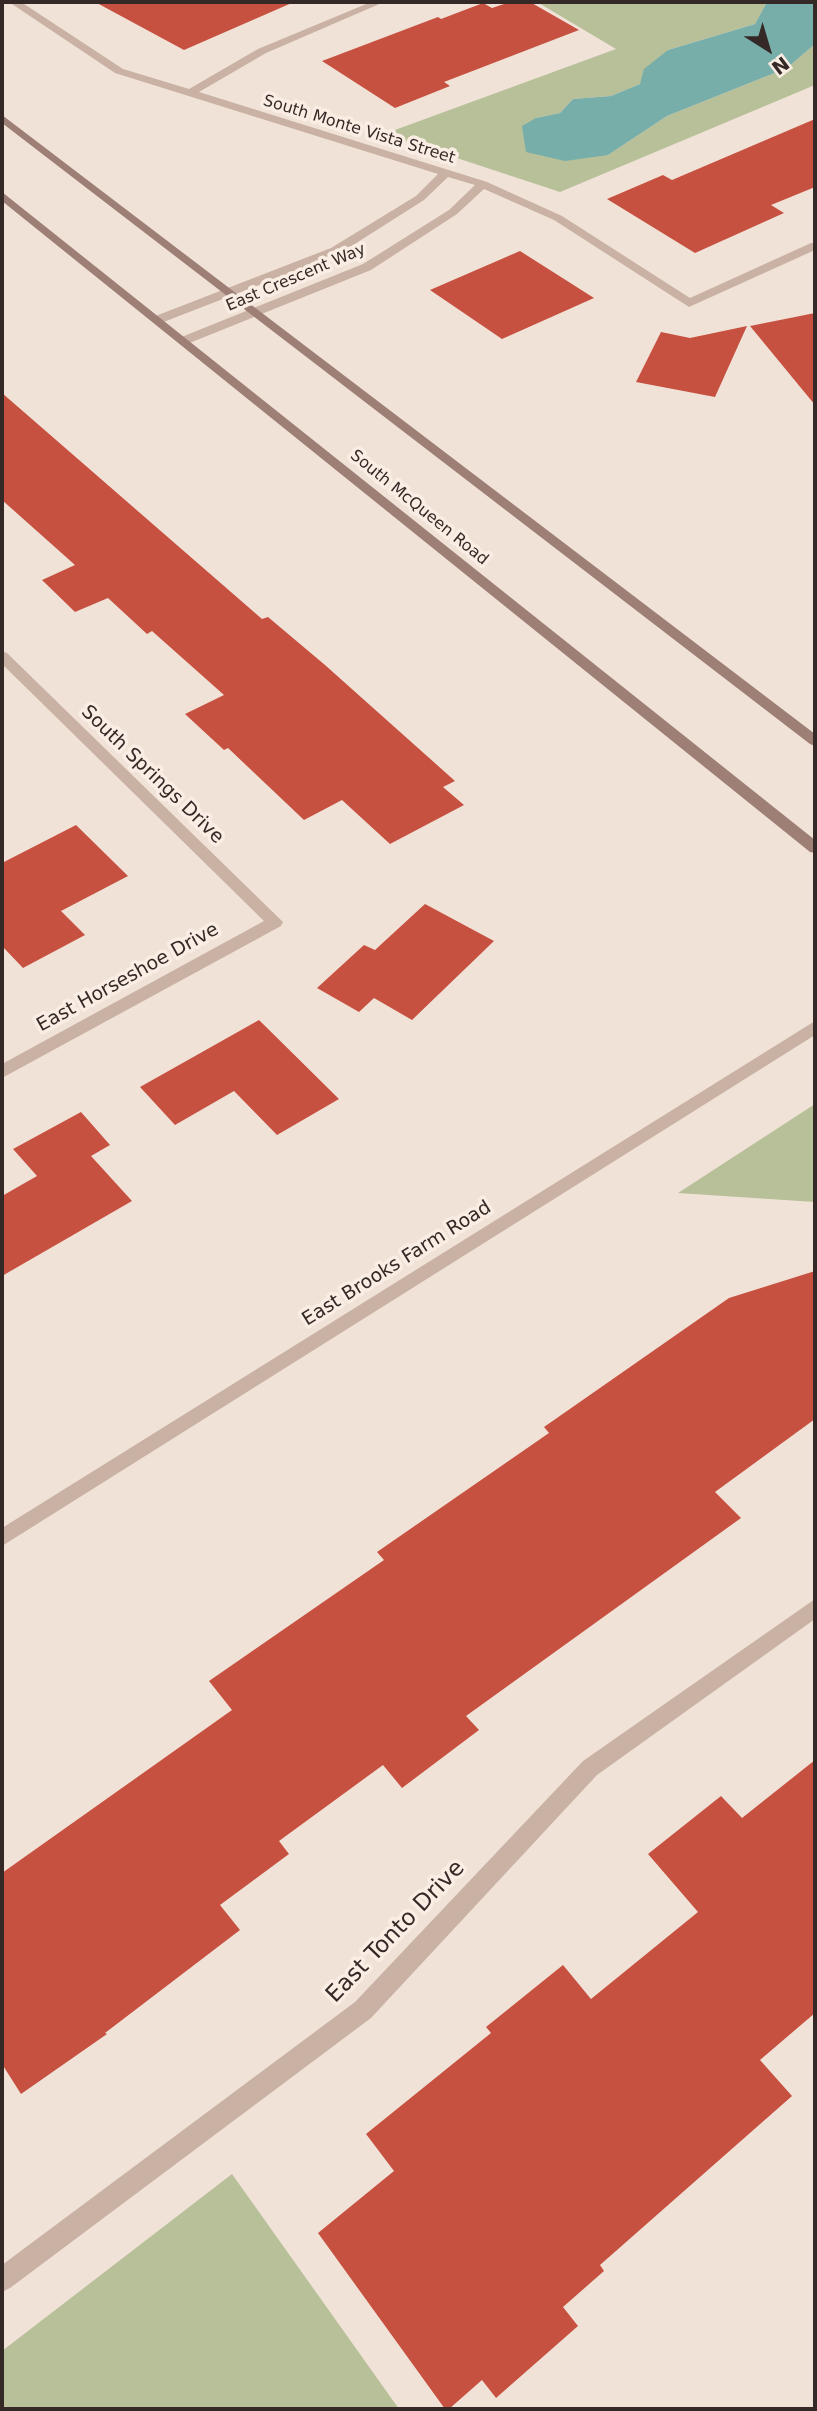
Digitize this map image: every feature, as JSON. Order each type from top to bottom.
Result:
[{"type":"main road","points":[[2,118],[815,741]]},
{"type":"main road","name":"South McQueen Road","points":[[2,195],[815,848]]},
{"type":"street","name":"South Monte Vista Street","points":[[14,2],[120,71],[483,184],[558,218],[689,303],[815,246]]},
{"type":"street","points":[[188,94],[262,51],[379,2]]},
{"type":"street","name":"East Crescent Way","points":[[157,320],[335,251],[396,216],[420,198],[445,173]]},
{"type":"street","name":"East Crescent Way","points":[[183,341],[376,262],[453,212],[483,184]]},
{"type":"street","name":"South Springs Drive","points":[[2,656],[275,922]]},
{"type":"street","name":"East Horseshoe Drive","points":[[2,1072],[275,922]]},
{"type":"street","name":"East Brooks Farm Road","points":[[2,1538],[815,1027]]},
{"type":"street","name":"East Tonto Drive","points":[[2,2280],[363,2010],[590,1768],[815,1608]]},
{"type":"green space","points":[[537,2],[767,2],[755,24],[668,50],[640,84],[611,96],[573,99],[560,113],[536,118],[608,155],[667,116],[787,68],[815,44],[815,85],[560,192],[384,134],[616,49]]},
{"type":"green space","points":[[815,1104],[815,1202],[678,1193]]},
{"type":"green space","points":[[232,2174],[399,2409],[2,2409],[2,2351]]},
{"type":"water","points":[[767,2],[815,2],[815,44],[787,68],[667,116],[608,155],[565,161],[526,152],[522,126],[536,118],[560,113],[573,99],[611,96],[640,84],[644,69],[668,50],[755,24]]},
{"type":"building","points":[[95,2],[294,2],[184,50]]},
{"type":"building","points":[[510,2],[530,2],[579,30],[444,82],[450,86],[395,108],[322,61],[438,17],[441,19],[483,3],[492,8]]},
{"type":"building","points":[[815,119],[815,187],[771,205],[784,213],[695,253],[607,199],[663,175],[672,180]]},
{"type":"building","points":[[520,251],[594,298],[502,339],[430,290]]},
{"type":"building","points":[[815,313],[815,405],[750,326]]},
{"type":"building","points":[[747,326],[715,397],[636,382],[661,332],[690,338]]},
{"type":"building","points":[[2,393],[262,619],[268,617],[325,665],[455,781],[443,787],[464,805],[390,844],[342,800],[304,820],[228,748],[224,750],[185,714],[224,695],[152,631],[147,634],[108,598],[75,612],[42,580],[75,565],[2,500]]},
{"type":"building","points":[[76,825],[128,876],[61,911],[85,935],[23,968],[2,946],[2,863]]},
{"type":"building","points":[[425,904],[494,941],[412,1020],[374,998],[359,1012],[317,988],[364,945],[375,950]]},
{"type":"building","points":[[259,1020],[339,1099],[277,1135],[234,1091],[175,1125],[140,1087]]},
{"type":"building","points":[[81,1112],[110,1145],[91,1156],[132,1201],[2,1276],[2,1196],[37,1176],[13,1149]]},
{"type":"building","points":[[815,1271],[815,1419],[715,1492],[741,1518],[466,1716],[479,1730],[402,1788],[383,1765],[279,1841],[289,1854],[220,1905],[240,1930],[105,2033],[107,2034],[21,2094],[2,2064],[2,1873],[232,1710],[209,1681],[384,1560],[377,1552],[549,1433],[544,1427],[729,1298]]},
{"type":"building","points":[[815,1760],[815,2013],[760,2060],[792,2096],[600,2265],[604,2271],[563,2307],[578,2326],[496,2398],[482,2380],[449,2409],[445,2409],[318,2233],[394,2171],[366,2134],[491,2033],[486,2027],[563,1965],[591,1999],[698,1912],[648,1854],[721,1796],[742,1818]]}]
